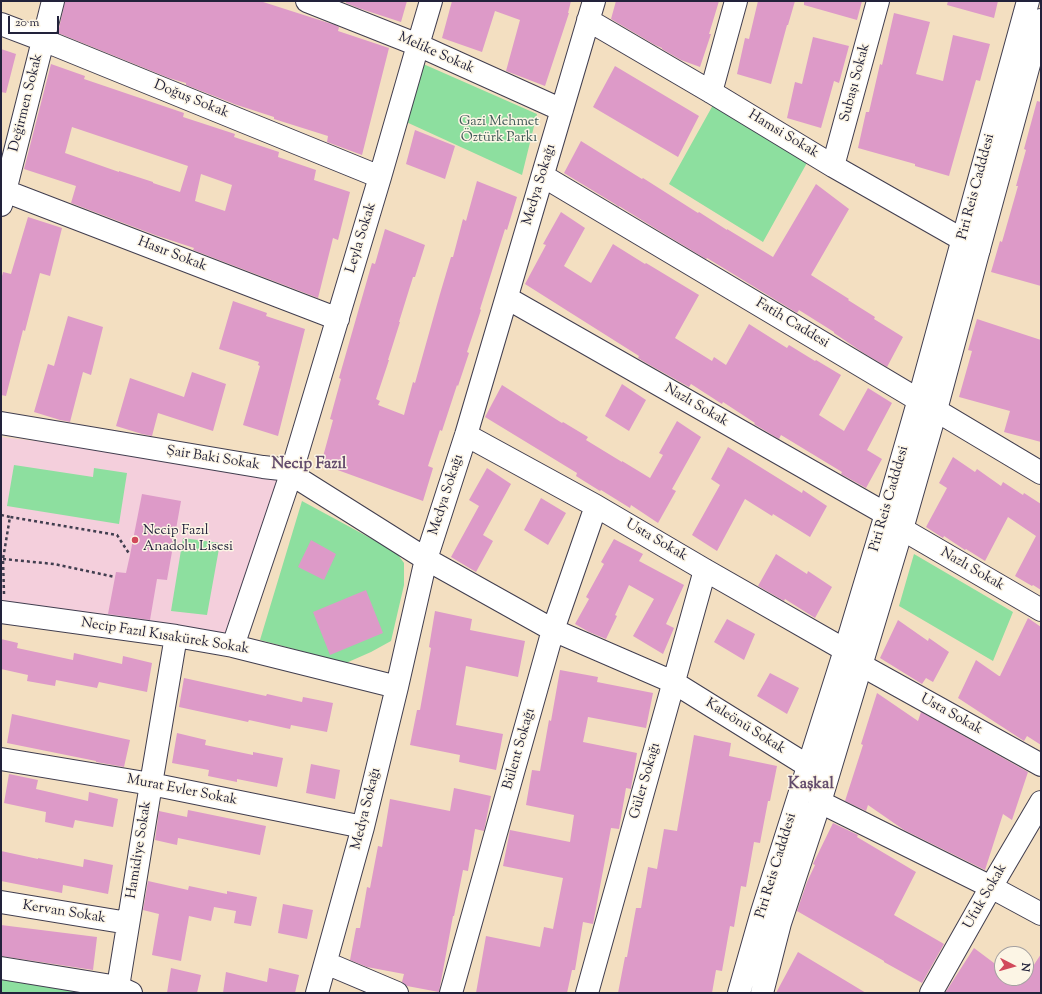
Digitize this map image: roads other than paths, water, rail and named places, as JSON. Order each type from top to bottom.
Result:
[{"type":"street","name":"Değirmen Sokak","points":[[3,198],[53,1]]},
{"type":"street","name":"Melike Sokak","points":[[307,1],[418,45],[562,110]]},
{"type":"street","name":"Leyla Sokak","points":[[233,646],[291,474],[431,1]]},
{"type":"street","points":[[711,92],[736,1]]},
{"type":"street","name":"Subaşı Sokak","points":[[833,166],[878,1]]},
{"type":"street","name":"Piri Reis Cadddesi","points":[[762,993],[780,923],[820,802],[902,529],[928,405],[970,244],[1028,1]]},
{"type":"street","name":"Hamsi Sokak","points":[[591,11],[711,92],[833,166],[970,244]]},
{"type":"street","name":"Medya Sokağı","points":[[317,993],[363,827],[426,558],[466,435],[591,11]]},
{"type":"street","name":"Piri Reis Cadddesi","points":[[970,244],[1041,20]]},
{"type":"street","name":"Doğuş Sokak","points":[[1,24],[380,177]]},
{"type":"street","name":"Fatih Caddesi","points":[[543,176],[1041,473]]},
{"type":"street","name":"Hasır Sokak","points":[[3,198],[338,319]]},
{"type":"street","name":"Nazlı Sokak","points":[[507,298],[886,514]]},
{"type":"street","name":"Piri Reis Cadddesi","points":[[739,993],[762,912],[845,650],[886,514],[928,405]]},
{"type":"street","name":"Şair Baki Sokak","points":[[1,423],[281,469],[426,558]]},
{"type":"street","name":"Usta Sokak","points":[[466,435],[596,506],[704,570],[845,650]]},
{"type":"street","name":"Bülent Sokağı","points":[[451,993],[553,630],[596,506]]},
{"type":"street","name":"Nazlı Sokak","points":[[902,529],[1041,610]]},
{"type":"street","name":"Kaleönü Sokak","points":[[426,558],[553,630],[673,682],[808,766]]},
{"type":"street","name":"Güler Sokağı","points":[[587,993],[704,570]]},
{"type":"street","name":"Necip Fazıl Kısakürek Sokak","points":[[2,612],[176,636],[233,646],[397,687]]},
{"type":"street","name":"Hamidiye Sokak","points":[[122,991],[128,923],[176,636]]},
{"type":"street","name":"Usta Sokak","points":[[861,665],[1041,765]]},
{"type":"street","name":"Murat Evler Sokak","points":[[1,759],[151,784],[363,827]]},
{"type":"street","points":[[808,766],[820,802],[991,887],[1041,914]]},
{"type":"street","name":"Ufuk Sokak","points":[[931,993],[1041,802]]},
{"type":"street","name":"Kervan Sokak","points":[[1,902],[128,923]]},
{"type":"street","points":[[326,963],[397,993]]},
{"type":"street","points":[[1,968],[122,991]]},
{"type":"place","name":"Necip Fazıl Anadolu Lisesi","points":[[135,540]]},
{"type":"district","name":"Necip Fazıl","points":[[309,465]]},
{"type":"district","name":"Kaşkal","points":[[811,785]]},
{"type":"park label","name":"Gazi Mehmet Öztürk Parkı","points":[[499,132]]}]
